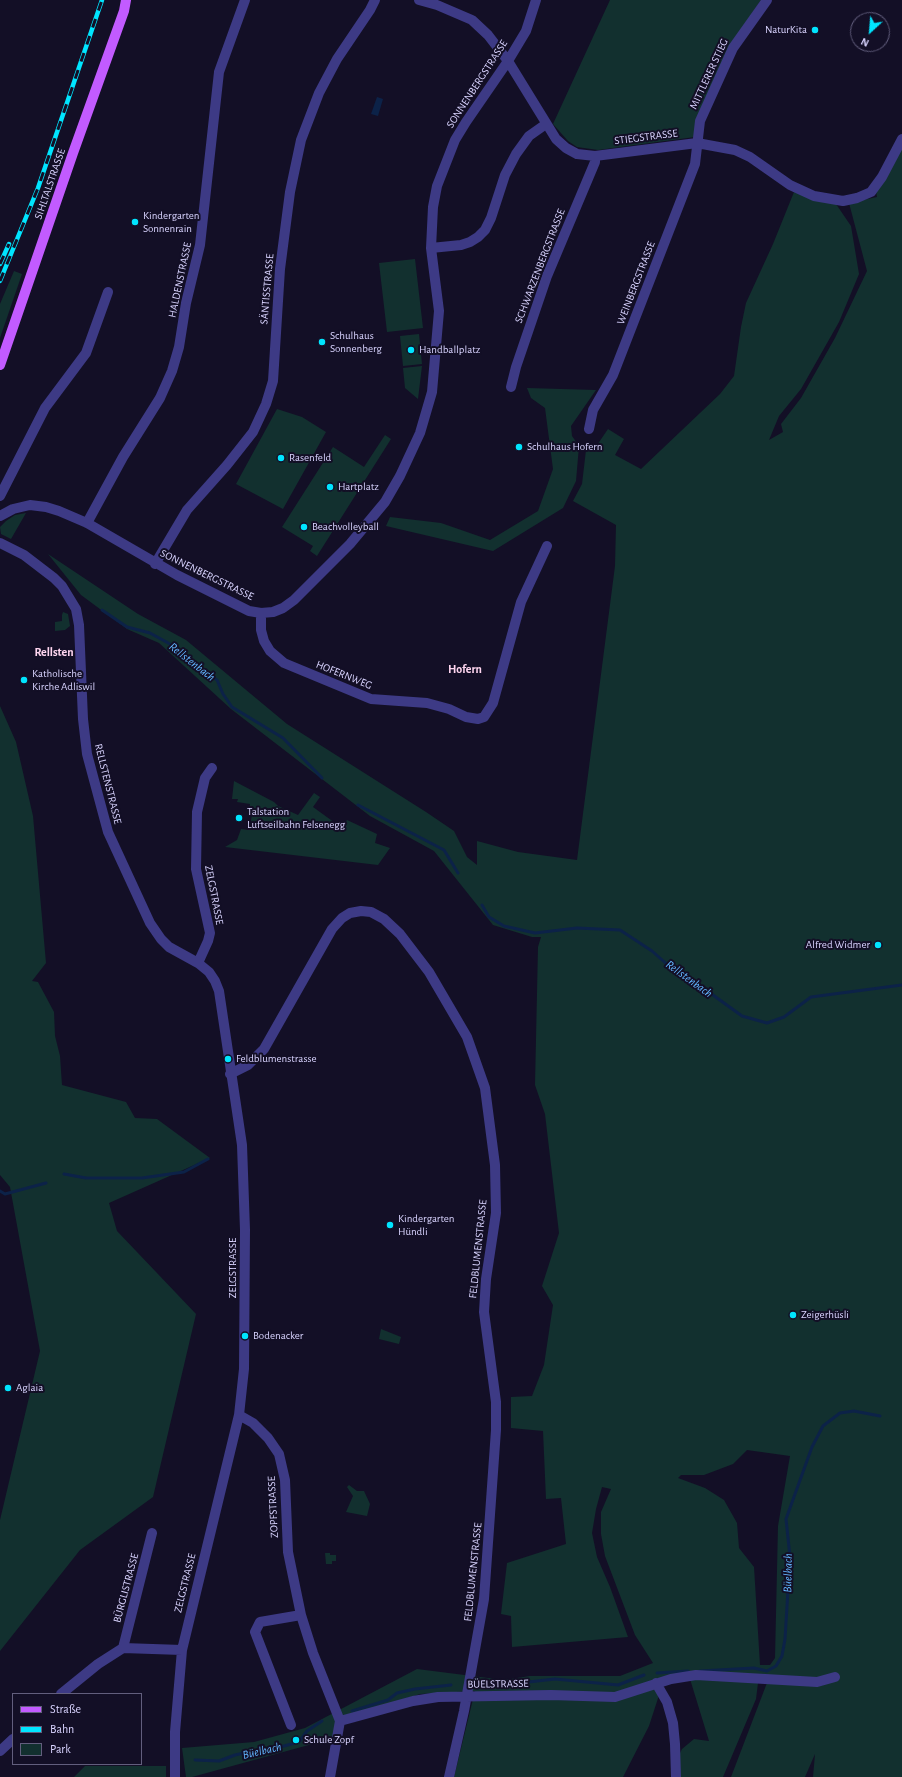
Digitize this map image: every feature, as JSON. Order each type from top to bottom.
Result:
[{"type":"main road","name":"SIHLTALSTRASSE","points":[[0,365],[124,11],[126,0]]},
{"type":"main road","name":"SIHLTALSTRASSE","points":[[124,11],[132,0]]},
{"type":"street","name":"HALDENSTRASSE","points":[[87,523],[123,457],[160,398],[172,371],[179,348],[186,303],[200,245],[219,72],[245,0]]},
{"type":"street","name":"SÄNTISSTRASSE","points":[[155,564],[163,548],[187,510],[227,465],[253,432],[266,404],[273,381],[280,269],[290,192],[301,140],[318,93],[375,0]]},
{"type":"street","name":"STIEGSTRASSE","points":[[419,0],[437,5],[472,20],[488,35],[508,61],[556,139],[566,148],[577,154],[595,156],[697,143],[735,150],[750,157],[790,185],[814,196],[843,201],[857,198],[871,192],[882,177],[902,140]]},
{"type":"street","name":"SONNENBERGSTRASSE","points":[[2,514],[30,505],[46,507],[59,511],[87,523],[155,564],[249,610],[261,613],[273,612],[283,608],[294,600],[350,544],[385,502],[400,476],[420,432],[432,392],[439,311],[431,248],[433,207],[437,186],[445,163],[466,122],[508,61],[526,30],[536,0]]},
{"type":"street","name":"MITTLERER STIEG","points":[[697,143],[700,121],[733,48],[766,0]]},
{"type":"street","points":[[431,248],[470,242],[486,230],[505,175],[516,154],[529,136],[546,124]]},
{"type":"street","name":"WEINBERGSTRASSE","points":[[589,429],[593,410],[613,375],[692,172],[695,164],[697,143]]},
{"type":"street","name":"SCHWARZENBERGSTRASSE","points":[[511,387],[516,367],[547,276],[595,162],[595,156]]},
{"type":"street","points":[[0,496],[45,408],[86,353],[108,292]]},
{"type":"street","points":[[0,501],[2,514]]},
{"type":"street","name":"RELLSTENSTRASSE","points":[[0,543],[24,555],[54,578],[62,586],[76,609],[79,625],[86,754],[108,832],[150,923],[158,935],[169,946],[198,963]]},
{"type":"street","name":"HOFERNWEG","points":[[261,613],[261,630],[264,641],[270,651],[284,663],[371,699],[426,702],[449,709],[466,717],[478,719],[484,717],[493,703],[521,602],[547,546]]},
{"type":"street","name":"ZELGSTRASSE","points":[[175,1777],[175,1732],[182,1650],[239,1415],[244,1369],[244,1162],[219,991],[213,977],[198,963],[210,933],[196,868],[197,812],[205,778],[212,768]]},
{"type":"street","name":"FELDBLUMENSTRASSE","points":[[230,1074],[248,1065],[264,1049],[332,929],[342,918],[350,913],[361,911],[371,912],[384,919],[400,934],[429,972],[467,1037],[485,1088],[495,1165],[496,1213],[486,1279],[484,1312],[496,1402],[496,1430],[484,1600],[449,1777]]},
{"type":"street","name":"ZOPFSTRASSE","points":[[239,1415],[252,1423],[268,1438],[279,1454],[285,1480],[288,1552],[301,1614],[313,1653],[340,1721]]},
{"type":"street","name":"BÜRGLISTRASSE","points":[[123,1648],[152,1533]]},
{"type":"street","points":[[291,1725],[255,1632],[260,1622],[301,1614]]},
{"type":"street","points":[[62,1693],[98,1664],[123,1648],[182,1650]]},
{"type":"street","name":"BÜELSTRASSE","points":[[340,1721],[413,1701],[466,1696],[615,1697],[656,1683],[696,1675],[817,1682],[835,1678]]},
{"type":"street","points":[[656,1683],[667,1702],[673,1723],[676,1777]]},
{"type":"street","points":[[330,1777],[340,1721]]},
{"type":"street","points":[[0,1751],[12,1740]]},
{"type":"green space","points":[[610,0],[761,0],[729,47],[695,137],[598,150],[577,147],[568,141],[553,124]]},
{"type":"green space","points":[[902,147],[902,1777],[813,1777],[815,1754],[805,1777],[731,1777],[770,1675],[759,1675],[756,1699],[723,1777],[679,1777],[678,1757],[682,1749],[694,1739],[709,1741],[690,1679],[662,1686],[649,1726],[623,1777],[454,1777],[475,1691],[420,1694],[341,1721],[338,1737],[192,1777],[186,1777],[182,1748],[254,1742],[305,1728],[417,1669],[504,1680],[530,1676],[620,1676],[653,1663],[635,1635],[605,1556],[601,1534],[601,1512],[611,1489],[602,1487],[592,1533],[597,1557],[610,1587],[628,1637],[512,1647],[511,1616],[501,1614],[507,1563],[566,1544],[561,1498],[546,1499],[543,1431],[511,1428],[511,1397],[532,1396],[544,1365],[553,1305],[542,1286],[559,1233],[545,1114],[535,1085],[538,947],[541,937],[532,937],[493,925],[434,851],[370,816],[231,709],[159,643],[127,629],[81,595],[48,554],[138,614],[186,640],[287,724],[454,831],[467,857],[477,865],[477,841],[518,852],[577,860],[615,566],[616,525],[573,501],[582,484],[586,450],[593,451],[608,429],[624,439],[615,455],[641,469],[720,394],[734,376],[746,303],[773,244],[794,192],[836,204],[851,226],[859,274],[839,322],[801,389],[779,416],[769,440],[783,432],[781,424],[801,398],[835,338],[867,271],[849,203],[877,197],[876,191]],"holes":[[[747,1450],[790,1456],[778,1526],[775,1658],[770,1665],[760,1665],[754,1567],[739,1548],[737,1523],[724,1500],[705,1488],[678,1478],[681,1475],[704,1475],[733,1464]]]},
{"type":"green space","points":[[415,259],[423,328],[387,332],[379,263]]},
{"type":"green space","points":[[14,271],[22,274],[0,338],[0,304]]},
{"type":"green space","name":"Handballplatz","points":[[419,334],[422,364],[403,366],[400,336]]},
{"type":"green space","points":[[422,366],[418,399],[405,388],[403,368]]},
{"type":"green space","points":[[527,388],[596,390],[571,426],[572,436],[579,446],[576,481],[563,508],[493,551],[386,526],[390,517],[441,523],[490,540],[538,511],[553,469],[545,408],[531,398]]},
{"type":"green space","name":"Rasenfeld","points":[[277,409],[302,417],[326,432],[283,509],[236,484]]},
{"type":"green space","points":[[385,435],[391,439],[317,556],[310,551],[313,546],[282,527],[333,447],[364,467]]},
{"type":"green space","points":[[26,513],[11,539],[1,534],[0,527],[6,521],[15,515]]},
{"type":"green space","points":[[63,612],[68,614],[70,626],[65,630],[55,631],[55,622],[62,621]]},
{"type":"green space","points":[[0,706],[16,742],[33,816],[46,963],[32,981],[38,982],[54,1012],[55,1036],[60,1056],[62,1085],[126,1102],[135,1118],[157,1119],[210,1158],[109,1203],[117,1231],[196,1314],[153,1497],[80,1550],[0,1651],[0,1520],[40,1351],[10,1187],[0,1175]]},
{"type":"green space","points":[[234,781],[274,802],[278,806],[298,815],[314,793],[320,797],[313,807],[342,828],[347,820],[377,834],[375,843],[390,848],[378,865],[225,847],[237,840],[241,829],[249,830],[252,815],[249,814],[250,804],[237,802],[238,799],[232,799]]},
{"type":"green space","points":[[381,1329],[401,1337],[399,1344],[379,1339]]},
{"type":"green space","points":[[349,1485],[357,1491],[364,1491],[370,1504],[367,1516],[346,1512],[353,1496],[347,1487]]},
{"type":"green space","points":[[325,1553],[336,1555],[336,1561],[332,1561],[332,1564],[326,1564]]},
{"type":"green space","points":[[85,1766],[166,1766],[166,1777],[74,1777]]},
{"type":"water","points":[[377,97],[383,99],[378,116],[371,114]]},
{"type":"waterway","name":"Rellstenbach","points":[[102,610],[127,627],[150,633],[170,644],[192,664],[217,680],[223,694],[232,707],[283,738],[322,778]]},
{"type":"waterway","name":"Rellstenbach","points":[[358,805],[444,850],[458,873]]},
{"type":"waterway","name":"Rellstenbach","points":[[482,905],[489,917],[504,926],[535,933],[577,928],[620,930],[652,951],[679,975],[706,990],[742,1016],[767,1023],[784,1017],[811,997],[902,985]]},
{"type":"waterway","points":[[64,1174],[86,1178],[142,1178],[184,1172],[208,1159]]},
{"type":"waterway","points":[[0,1191],[5,1194],[46,1183]]},
{"type":"waterway","name":"Büelbach","points":[[700,1671],[754,1668],[767,1671],[776,1666],[782,1656],[785,1639],[790,1557],[786,1519],[812,1447],[823,1426],[840,1413],[854,1411],[880,1416]]},
{"type":"waterway","name":"Büelbach","points":[[657,1673],[688,1671]]},
{"type":"waterway","name":"Büelbach","points":[[478,1684],[502,1685],[555,1679],[618,1685],[644,1675]]},
{"type":"waterway","name":"Büelbach","points":[[352,1711],[388,1700],[397,1693],[415,1689],[451,1685]]},
{"type":"waterway","name":"Büelbach","points":[[195,1760],[219,1761],[235,1755],[258,1750],[269,1750],[299,1742],[307,1731],[322,1721]]},
{"type":"railway","points":[[0,281],[38,188],[102,0]]},
{"type":"railway","points":[[0,264],[9,244]]},
{"type":"place","name":"NaturKita","points":[[815,30]]},
{"type":"place","name":"Kindergarten Sonnenrain","points":[[135,222]]},
{"type":"place","name":"Schulhaus Sonnenberg","points":[[322,342]]},
{"type":"place","name":"Handballplatz","points":[[411,350]]},
{"type":"place","name":"Schulhaus Hofern","points":[[519,447]]},
{"type":"place","name":"Rasenfeld","points":[[281,458]]},
{"type":"place","name":"Hartplatz","points":[[330,487]]},
{"type":"place","name":"Beachvolleyball","points":[[304,527]]},
{"type":"place","name":"Katholische Kirche Adliswil","points":[[24,680]]},
{"type":"place","name":"Talstation Luftseilbahn Felsenegg","points":[[239,818]]},
{"type":"place","name":"Alfred Widmer","points":[[878,945]]},
{"type":"place","name":"Feldblumenstrasse","points":[[228,1059]]},
{"type":"place","name":"Kindergarten Hündli","points":[[390,1225]]},
{"type":"place","name":"Zeigerhüsli","points":[[793,1315]]},
{"type":"place","name":"Bodenacker","points":[[245,1336]]},
{"type":"place","name":"Aglaia","points":[[8,1388]]},
{"type":"place","name":"Schule Zopf","points":[[296,1740]]},
{"type":"district","name":"Rellsten","points":[[54,652]]},
{"type":"district","name":"Hofern","points":[[465,669]]}]
